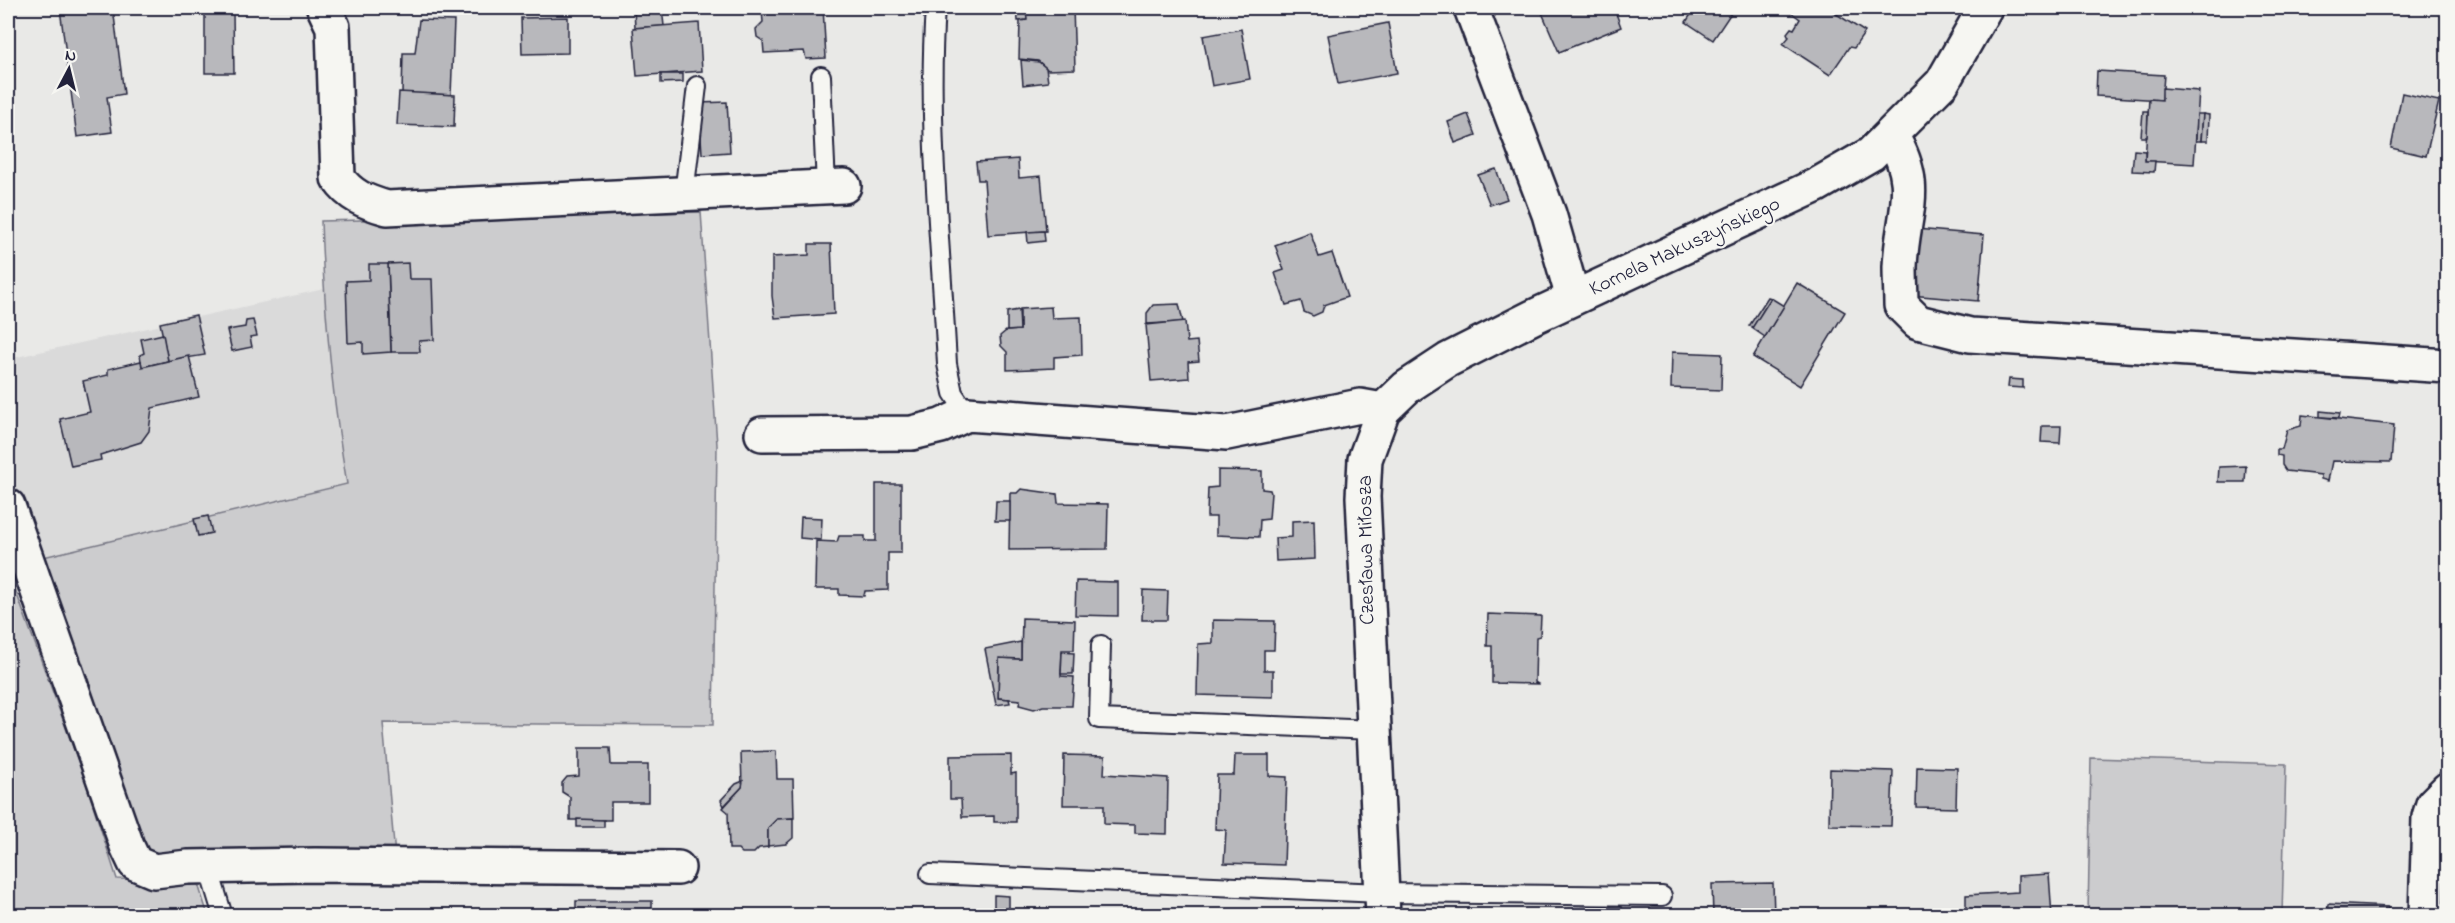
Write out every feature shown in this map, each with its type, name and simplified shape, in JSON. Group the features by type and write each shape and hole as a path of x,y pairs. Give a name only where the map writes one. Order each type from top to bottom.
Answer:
{"street":[{"path":"324,8 333,27 338,178 348,192 387,208 835,186"},
{"name":"Kornela Makuszyńskiego","path":"1471,8 1549,214 1574,298 1818,186 1871,154 1942,83 1985,8"},
{"path":"1891,135 1905,158 1911,191 1900,267 1901,305 1918,322 1970,335 2448,366"},
{"name":"Czesława Miłosza","path":"1382,904 1363,497 1365,459 1383,410 1407,387 1448,360 1574,298"},
{"path":"762,434 912,433 941,426 968,414 1227,433 1360,406 1383,410"},
{"path":"8,506 127,846 135,863 154,871 208,867 561,865 678,868"},
{"path":"2426,915 2429,817 2433,804 2448,789"}],"lane":[{"path":"935,8 933,39 936,155 947,364 953,393 968,414"},
{"path":"821,76 835,186"},
{"path":"684,194 697,86"},
{"path":"1101,645 1099,719 1374,730"},
{"path":"208,867 223,915"},
{"path":"930,874 1382,904 1662,896"}],"shaded area":[{"path":"701,212 717,445 713,725 383,723 395,856 146,857 35,559 347,484 330,353 321,221"},
{"path":"324,289 338,435 347,484 35,559 8,480 8,359"},
{"path":"8,570 84,777 117,879 197,881 208,915 8,915"},
{"path":"2091,758 2286,764 2282,915 2088,915"}],"building":[{"path":"113,8 124,94 107,97 112,132 77,137 60,9"},
{"path":"634,8 662,8 664,26 635,28"},
{"path":"823,8 826,58 806,59 804,51 764,53 763,41 757,37 756,29 763,22 762,11"},
{"path":"1017,8 1026,8 1027,20 1018,21"},
{"path":"1026,8 1073,8 1075,69 1048,70 1038,61 1019,59 1020,21 1027,20"},
{"path":"1540,8 1614,8 1621,27 1559,52"},
{"path":"1695,8 1723,8 1731,13 1713,40 1686,22"},
{"path":"1795,8 1827,8 1865,32 1854,48 1849,47 1830,75 1783,44 1789,37 1787,33 1791,28 1794,29 1800,19 1792,13"},
{"path":"205,13 233,13 234,73 205,73"},
{"path":"568,17 568,53 522,54 521,18"},
{"path":"419,20 454,21 451,95 402,93 403,53 415,53"},
{"path":"699,23 702,71 637,76 633,28"},
{"path":"1388,23 1397,73 1338,84 1328,35"},
{"path":"1241,29 1250,79 1212,86 1203,36"},
{"path":"1021,60 1039,62 1046,68 1048,82 1023,85"},
{"path":"2097,71 2164,75 2162,100 2096,96"},
{"path":"661,74 683,74 683,82 661,83"},
{"path":"2162,88 2199,91 2194,164 2145,161 2149,99 2162,100"},
{"path":"399,92 455,95 454,127 397,125"},
{"path":"2402,93 2439,101 2426,156 2391,148"},
{"path":"727,102 730,152 702,154 699,103"},
{"path":"2143,111 2148,111 2147,137 2141,137"},
{"path":"1468,114 1476,135 1455,143 1448,122"},
{"path":"2197,114 2203,114 2201,141 2196,141"},
{"path":"2203,114 2209,115 2208,141 2201,141"},
{"path":"2134,150 2145,151 2145,161 2155,161 2154,172 2132,171"},
{"path":"1018,159 1019,178 1041,176 1046,231 988,235 984,180 978,180 976,162"},
{"path":"1496,169 1507,199 1490,205 1478,175"},
{"path":"1916,229 1984,235 1978,301 1910,295"},
{"path":"1044,231 1045,241 1028,243 1027,232"},
{"path":"1310,232 1319,257 1332,253 1347,297 1324,305 1322,312 1313,316 1304,312 1301,301 1286,305 1275,273 1284,270 1275,245"},
{"path":"809,244 831,244 834,314 775,318 772,296 772,257 809,255"},
{"path":"408,263 409,279 432,279 434,340 419,341 420,352 391,352 388,264"},
{"path":"369,264 388,264 391,352 363,354 363,342 348,343 346,281 369,280"},
{"path":"1797,283 1845,312 1800,386 1753,357"},
{"path":"1768,297 1771,298 1753,327 1749,326"},
{"path":"1771,298 1784,306 1765,337 1752,328"},
{"path":"1179,304 1183,322 1147,324 1147,313 1153,305"},
{"path":"1051,307 1052,318 1081,317 1082,355 1054,357 1054,368 1007,370 1007,352 1001,346 1000,336 1006,331 1020,330 1020,309"},
{"path":"1019,310 1020,330 1007,331 1007,312"},
{"path":"196,315 205,355 168,361 160,323"},
{"path":"253,320 257,336 250,337 252,347 232,351 227,330 245,327 246,321"},
{"path":"1185,321 1187,342 1197,341 1199,361 1188,362 1189,378 1151,381 1146,325"},
{"path":"163,334 168,361 142,367 140,355 144,353 141,339"},
{"path":"1672,352 1722,354 1721,390 1671,388"},
{"path":"189,356 199,397 152,408 149,431 141,442 100,455 101,460 71,466 60,419 90,412 83,381 108,375 108,369 141,361 142,367"},
{"path":"2009,379 2023,380 2023,388 2008,387"},
{"path":"2320,411 2340,413 2339,418 2320,417"},
{"path":"2302,415 2394,425 2391,462 2332,461 2328,481 2321,479 2321,475 2286,471 2282,465 2282,456 2277,455 2277,449 2282,449 2287,430 2301,426"},
{"path":"2042,426 2061,426 2060,443 2041,442"},
{"path":"2246,466 2245,482 2218,482 2219,467"},
{"path":"1218,470 1262,471 1262,489 1270,490 1271,493 1269,519 1260,520 1259,537 1216,535 1216,517 1207,517 1207,514 1208,488 1218,487"},
{"path":"876,484 901,484 901,553 888,553 888,590 865,591 864,596 839,595 839,589 815,589 816,541 837,542 839,536 865,536 865,541 876,541"},
{"path":"1021,489 1057,494 1058,503 1108,504 1107,549 1009,550 1010,493 1017,493"},
{"path":"996,501 1010,501 1010,521 995,521"},
{"path":"208,516 212,533 198,536 194,519"},
{"path":"801,517 822,518 821,540 800,538"},
{"path":"1314,520 1315,559 1276,561 1275,538 1292,537 1292,521"},
{"path":"1076,581 1118,582 1118,616 1075,615"},
{"path":"1143,590 1168,591 1167,620 1142,620"},
{"path":"1488,614 1541,616 1540,636 1536,637 1535,682 1538,684 1492,683 1492,646 1487,646"},
{"path":"1022,618 1075,620 1074,650 1062,650 1061,674 1061,676 1074,677 1072,706 1043,706 1034,709 1019,705 1020,700 998,698 999,658 1021,659"},
{"path":"1213,620 1275,621 1274,650 1264,650 1264,670 1273,670 1273,697 1197,695 1198,644 1213,643"},
{"path":"1021,642 1021,659 999,658 998,698 1009,699 1010,703 996,705 985,649"},
{"path":"1062,652 1074,653 1073,674 1061,674"},
{"path":"579,748 610,748 611,765 648,765 648,802 611,802 611,820 570,820 570,797 562,792 562,783 567,777 579,776"},
{"path":"776,751 777,779 793,779 794,818 777,819 768,828 768,847 759,848 754,853 742,853 738,849 729,849 728,812 723,808 742,787 741,752"},
{"path":"1011,755 1011,774 1016,773 1016,822 994,822 994,816 962,817 961,799 950,799 950,756"},
{"path":"1064,755 1105,756 1104,774 1168,778 1167,834 1135,833 1135,825 1104,824 1104,805 1063,805"},
{"path":"1235,755 1269,755 1269,776 1287,777 1284,865 1224,863 1226,830 1215,829 1217,775 1234,775"},
{"path":"1917,767 1957,768 1956,808 1916,807"},
{"path":"1830,769 1893,771 1891,826 1829,825"},
{"path":"743,781 742,787 724,806 721,800 736,784"},
{"path":"793,818 793,838 786,844 768,846 768,828 777,819"},
{"path":"577,819 604,820 604,827 577,827"},
{"path":"2049,874 2052,916 1966,916 1966,895 2018,892 2018,876"},
{"path":"1773,883 1774,916 1713,916 1712,884"},
{"path":"994,895 1009,896 1009,916 994,916"},
{"path":"576,901 652,901 652,916 576,916"},
{"path":"2328,904 2388,907 2388,916 2327,916"},
{"path":"1622,906 1622,916 1575,916 1575,908"},
{"path":"310,913 366,914 310,916"}]}
